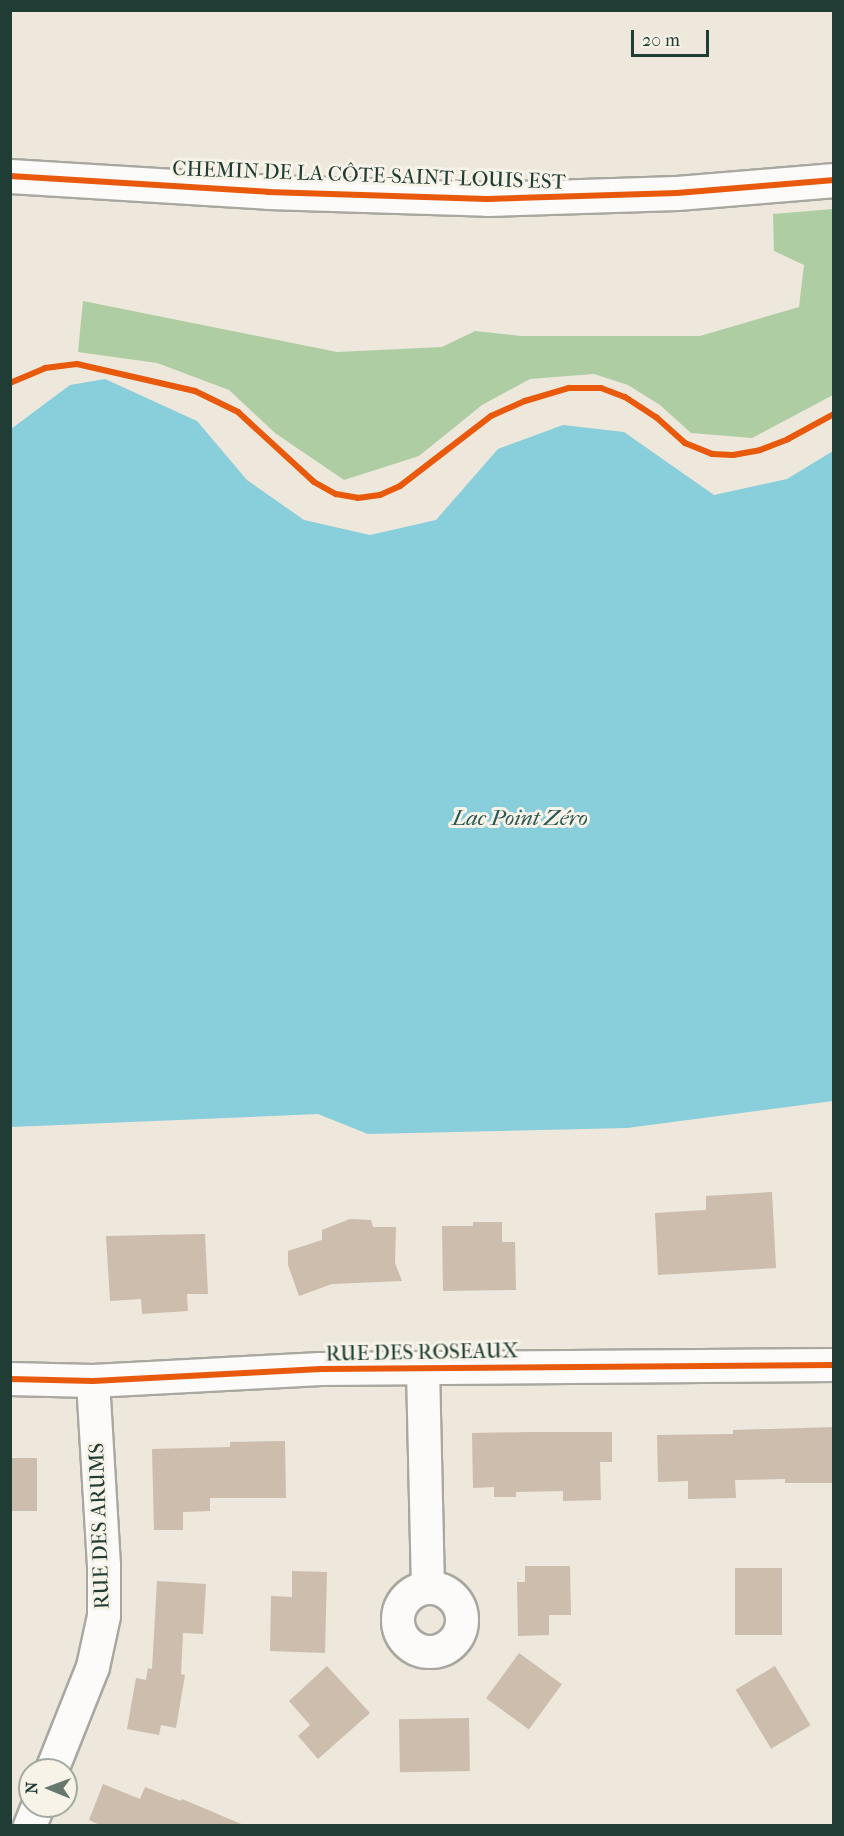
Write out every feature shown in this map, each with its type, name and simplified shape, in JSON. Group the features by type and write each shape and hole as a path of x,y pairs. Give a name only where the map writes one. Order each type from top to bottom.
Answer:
{"street":[{"name":"CHEMIN DE LA CÔTE-SAINT-LOUIS EST","path":"10,176 268,192 477,199 667,194 834,180"},
{"name":"RUE DES ROSEAUX","path":"10,1380 93,1381 321,1369 834,1365"},
{"path":"423,1369 428,1587"},
{"name":"RUE DES ARUMS","path":"57,1758 93,1668 104,1616 104,1566 93,1381"}],"green space":[{"path":"833,209 833,395 752,438 691,433 660,405 628,385 594,374 530,379 482,405 419,456 344,480 275,433 229,390 157,363 78,352 83,301 337,352 442,347 475,331 521,336 700,336 799,307 804,265 774,251 773,214"}],"water":[{"name":"Lac Point Zéro","path":"105,379 197,421 247,480 304,520 370,535 436,520 498,449 563,425 624,432 714,495 787,479 833,451 833,1101 627,1128 368,1134 318,1114 11,1127 11,429 70,385"}],"building":[{"path":"772,1192 776,1268 658,1275 655,1213 706,1210 706,1196"},
{"path":"350,1219 371,1220 373,1227 396,1227 395,1263 402,1281 332,1284 299,1296 288,1265 288,1251 322,1240 322,1230"},
{"path":"473,1222 502,1222 502,1242 515,1242 516,1290 443,1291 442,1226 473,1226"},
{"path":"205,1234 208,1294 187,1294 188,1311 142,1314 141,1299 110,1301 106,1236"},
{"path":"834,1427 834,1483 785,1483 785,1479 735,1480 736,1498 688,1499 688,1481 658,1482 657,1435 733,1434 733,1430"},
{"path":"612,1432 612,1462 600,1462 601,1500 563,1501 563,1491 516,1492 516,1497 494,1497 494,1487 473,1488 472,1433"},
{"path":"285,1441 286,1498 210,1498 210,1511 183,1512 183,1530 154,1530 152,1449 230,1447 230,1442"},
{"path":"10,1458 37,1458 37,1511 10,1511"},
{"path":"525,1566 570,1566 571,1615 549,1615 549,1635 518,1636 517,1582 525,1582"},
{"path":"735,1568 782,1568 782,1635 735,1635"},
{"path":"292,1571 327,1572 325,1653 270,1651 271,1596 292,1597"},
{"path":"157,1581 206,1584 203,1634 183,1633 181,1674 185,1675 176,1728 161,1725 159,1735 127,1729 136,1678 146,1680 148,1668 152,1669"},
{"path":"519,1653 562,1684 529,1729 486,1698"},
{"path":"327,1666 370,1713 318,1759 298,1736 310,1725 289,1701"},
{"path":"775,1666 811,1725 771,1749 736,1690"},
{"path":"469,1718 470,1771 400,1772 399,1719"},
{"path":"103,1784 140,1799 145,1787 181,1801 182,1799 246,1826 102,1826 89,1820"}],"cycle path":[{"path":"10,176 268,192 487,199 677,193 834,180"},
{"path":"10,383 45,368 77,364 195,391 238,412 314,482 336,494 358,498 380,495 400,486 491,416 525,401 569,388 601,388 625,397 656,417 685,443 712,454 733,455 760,450 788,439 834,414"},
{"path":"10,1379 93,1381 321,1369 834,1365"}]}
